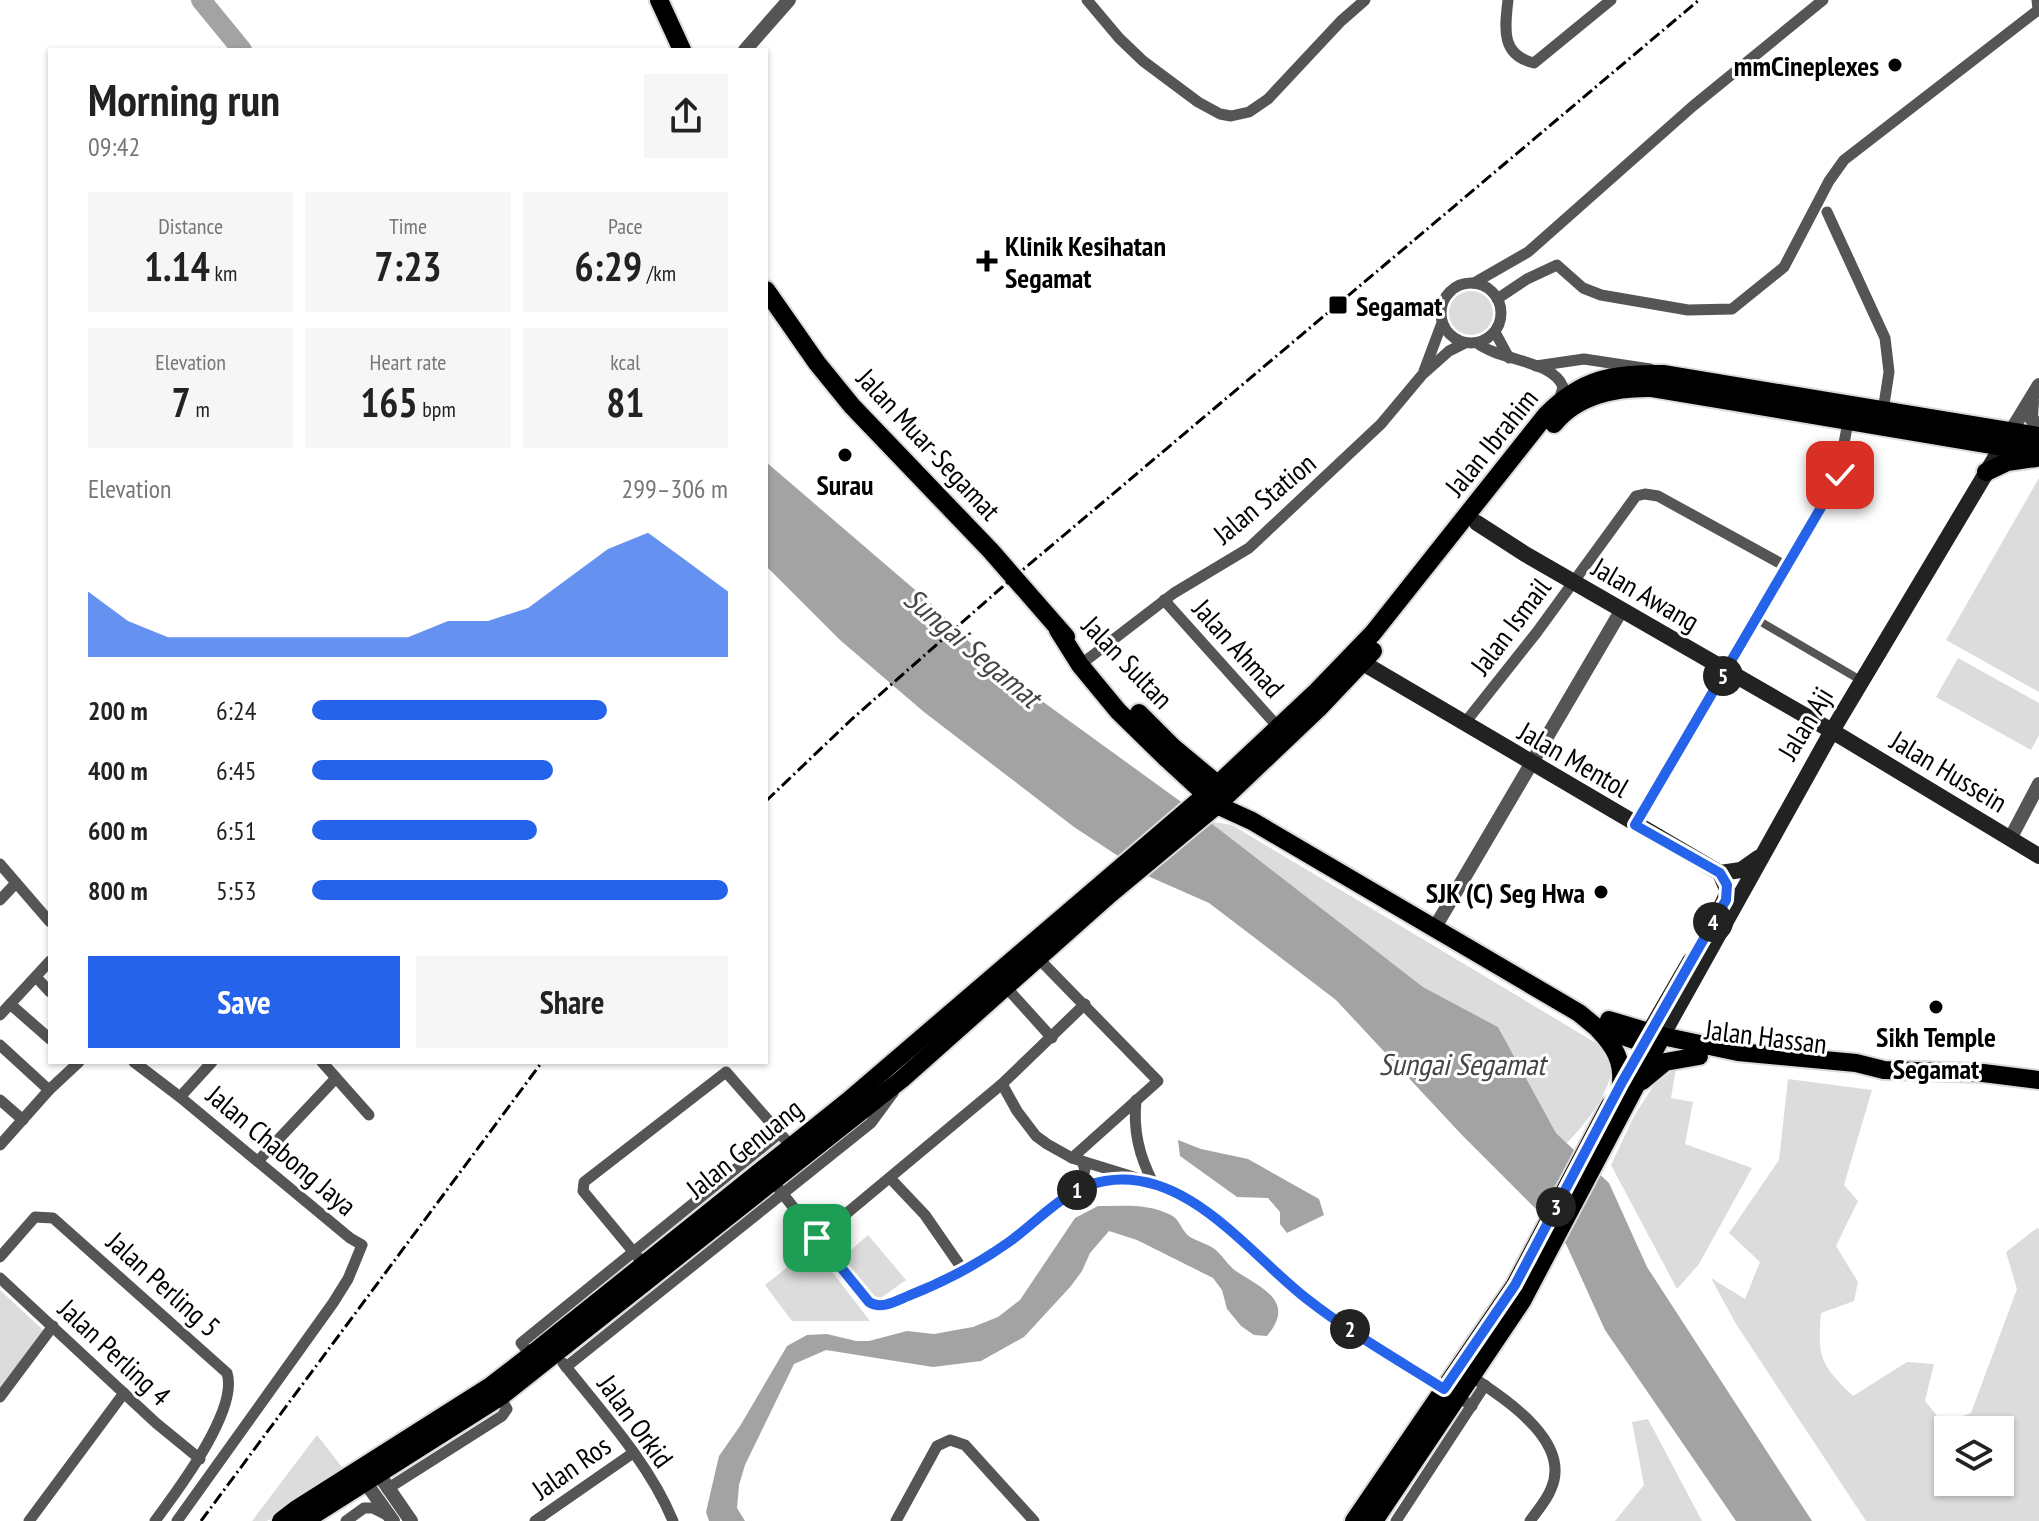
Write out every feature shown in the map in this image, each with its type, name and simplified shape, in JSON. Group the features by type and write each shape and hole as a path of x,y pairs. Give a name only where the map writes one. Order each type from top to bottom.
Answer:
{"main road":[{"path":"659,0 681,48"},
{"name":"Jalan Muar-Segamat","path":"768,293 817,363 852,406 991,551 1058,630"},
{"name":"Jalan Ibrahim","path":"1212,800 1278,727 1373,633 1559,401 1572,391 1603,378 1663,374 1883,411 2006,439"},
{"name":"Jalan Ibrahim","path":"1212,800 1363,663 1558,419 1578,404 1605,393 1652,388 1848,422 2006,439"},
{"path":"2006,439 2039,436"},
{"path":"2006,439 2039,455"},
{"name":"Jalan Aji","path":"1652,1040 2006,439"},
{"path":"1986,472 2007,462 2039,455"},
{"name":"Jalan Awang","path":"1477,523 1621,611 1832,731"},
{"name":"Jalan Sultan","path":"1058,630 1118,711 1212,800 1579,1013 1596,1027 1652,1040"},
{"name":"Jalan Mentol","path":"1363,663 1720,873"},
{"name":"Jalan Hussein","path":"1832,731 2039,856"},
{"name":"Jalan Genuang","path":"281,1521 372,1476 644,1265 785,1140 958,1030 1038,958 1104,891 1212,800"},
{"path":"1374,1521 1458,1397 1532,1268 1726,900 1727,885 1720,873 1741,870 1762,854"},
{"name":"Jalan Genuang","path":"304,1521 561,1360 644,1265 777,1187 902,1079 913,1058 938,1025 1039,935 1104,891"},
{"name":"Jalan Sultan","path":"1579,1013 1600,1017 1652,1040"},
{"path":"938,1025 948,1032 958,1030"},
{"path":"1596,1027 1616,1052 1625,1089"},
{"name":"Jalan Hassan","path":"1652,1040 1699,1056 1745,1065 1856,1073 1871,1068"},
{"name":"Jalan Hassan","path":"1652,1040 1856,1063 1871,1068 1993,1074 2039,1080"},
{"path":"1625,1089 1665,1062 1699,1056"},
{"path":"1354,1521 1458,1397"}],"street":[{"path":"747,48 789,0"},
{"path":"1087,0 1143,61 1198,102 1220,114 1231,116 1249,112 1268,99 1341,21 1365,0"},
{"path":"1508,0 1504,34 1506,43 1525,61 1534,63 1611,0"},
{"path":"1559,401 1563,387 1552,373 1455,339 1442,323 1441,307 1450,292 1474,283 1528,252 1693,106 1823,0"},
{"path":"1497,299 1527,279 1557,265 1583,288 1601,295 1688,310 1732,309 1784,267 1829,181 1844,160 2038,10 2037,0"},
{"path":"1827,212 1885,338 1889,372 1883,411"},
{"path":"1471,343 1495,332 1500,319 1497,299 1492,291 1474,283"},
{"name":"Jalan Station","path":"1422,375 1442,323"},
{"path":"1495,332 1509,358"},
{"name":"Jalan Station","path":"1084,662 1164,600 1258,540 1381,424 1422,375 1449,351 1471,343"},
{"path":"1536,366 1593,359 1641,366 1663,374"},
{"path":"2037,389 2030,413 2039,427"},
{"path":"2006,439 2037,389"},
{"path":"1635,825 1840,475 1848,422"},
{"name":"Jalan Ismail","path":"1464,724 1573,582 1628,504 1640,495 1658,496 1787,567"},
{"name":"Jalan Ahmad","path":"1164,600 1278,727"},
{"path":"1434,929 1621,611"},
{"path":"1756,619 1862,681"},
{"path":"2010,839 2039,784"},
{"path":"0,864 48,920"},
{"path":"0,900 16,883"},
{"path":"1038,958 1158,1081 1077,1160"},
{"path":"0,1015 48,963"},
{"path":"36,977 48,990"},
{"path":"1006,987 1052,1038"},
{"path":"10,1004 48,1037"},
{"path":"817,1238 1002,1084 1085,1004"},
{"path":"0,1045 49,1090"},
{"path":"0,1145 76,1064"},
{"name":"Jalan Chabong Jaya","path":"137,1064 362,1245 348,1279 333,1303 177,1521"},
{"path":"180,1097 210,1064"},
{"path":"324,1064 369,1115"},
{"path":"644,1265 583,1191 584,1182 722,1073 730,1074 785,1140"},
{"path":"258,1161 336,1078"},
{"path":"1002,1084 1036,1136 1077,1160 1112,1168 1153,1183 1209,1214 1308,1300 1458,1397 1396,1521"},
{"path":"0,1100 23,1120"},
{"path":"1136,1100 1136,1140 1153,1183"},
{"path":"1073,1192 1085,1170 1077,1160"},
{"path":"890,1178 925,1215 963,1270"},
{"path":"561,1360 777,1187 861,1294 875,1306 883,1306 963,1270 1007,1243 1073,1192 1100,1182 1137,1179"},
{"name":"Jalan Perling 5","path":"0,1257 31,1220 42,1216 53,1218 224,1369 230,1387 200,1459 155,1521"},
{"name":"Jalan Perling 4","path":"0,1278 200,1459"},
{"path":"0,1397 53,1326"},
{"name":"Jalan Orkid","path":"561,1360 633,1453 673,1521"},
{"path":"1471,1376 1528,1417 1553,1461 1552,1488 1530,1521"},
{"path":"29,1521 124,1393"},
{"path":"896,1521 937,1446 950,1440 965,1445 1034,1521"},
{"name":"Jalan Ros","path":"535,1521 633,1453"},
{"path":"372,1476 392,1518"},
{"path":"372,1476 411,1521"},
{"path":"346,1521 364,1508 373,1508 392,1518"}],"shaded area":[{"path":"1471,291 1487,297 1493,313 1487,329 1471,335 1455,329 1449,313 1455,297"},
{"path":"2039,478 2039,692 1946,640"},
{"path":"1958,658 2039,703 2039,735 2031,750 1936,697"},
{"path":"1206,821 1232,825 1611,1052 1612,1064 1606,1089 1584,1124 1567,1143 1556,1133 1498,1027 1423,987"},
{"path":"1676,1068 1671,1098 1693,1102 1685,1144 1752,1168 1699,1264 1677,1289 1611,1165 1634,1116 1654,1085"},
{"path":"1788,1079 1872,1090 1844,1185 1858,1201 1836,1246 1858,1282 1854,1301 1821,1313 1820,1341 1824,1360 1853,1396 1907,1362 1934,1364 1925,1401 1937,1416 1934,1416 1934,1496 2014,1496 2014,1416 1963,1416 1971,1413 2017,1289 2006,1252 2039,1229 2039,1521 1866,1521 1736,1324 1711,1278 1745,1299 1760,1262 1729,1233 1779,1160"},
{"path":"868,1235 906,1280 878,1300 842,1258"},
{"path":"813,1247 870,1321 792,1321 765,1285"},
{"path":"0,1290 43,1330 0,1389"},
{"path":"1648,1419 1702,1521 1615,1521 1644,1485 1632,1422"},
{"path":"317,1435 345,1471 267,1521 252,1521"}],"water":[{"name":"Sungai Segamat","path":"768,464 935,607 992,665 1220,830 1423,987 1498,1027 1556,1133 1609,1183 1647,1267 1812,1521 1736,1521 1605,1330 1566,1244 1336,1000 1209,903 1150,877 1074,827 924,712 840,640 768,568"},
{"path":"1178,1140 1201,1149 1248,1159 1319,1199 1324,1215 1287,1233 1280,1224 1280,1212 1268,1198 1237,1197 1180,1156"},
{"path":"1098,1206 1144,1207 1174,1217 1187,1235 1214,1249 1233,1269 1273,1298 1278,1314 1267,1336 1254,1335 1241,1326 1227,1309 1222,1290 1213,1278 1137,1240 1109,1231 1090,1253 1071,1286 1024,1337 981,1361 933,1367 826,1350 794,1364 745,1465 737,1508 745,1521 709,1521 706,1512 719,1456 787,1346 807,1335 827,1334 869,1341 907,1331 934,1334 973,1327 998,1317 1020,1300 1075,1218"}],"waterway":[{"name":"Sungai Segamat","path":"201,0 240,48"}],"railway":[{"path":"768,799 852,719 1000,589 1699,0"},
{"path":"201,1521 541,1064"}],"place":[{"name":"mmCineplexes","path":"1895,65"},
{"name":"Klinik Kesihatan Segamat","path":"987,261"},
{"name":"Segamat","path":"1338,305"},
{"name":"Surau","path":"845,455"},
{"name":"SJK (C) Seg Hwa","path":"1601,892"},
{"name":"Sikh Temple Segamat","path":"1936,1007"}],"route":[{"path":"817,1238 869,1302 883,1306 953,1276 1007,1243 1073,1192 1100,1182 1137,1179 1167,1188 1209,1214 1308,1300 1444,1389 1515,1285 1649,1032 1726,900 1727,885 1720,873 1635,825 1840,475"}]}
